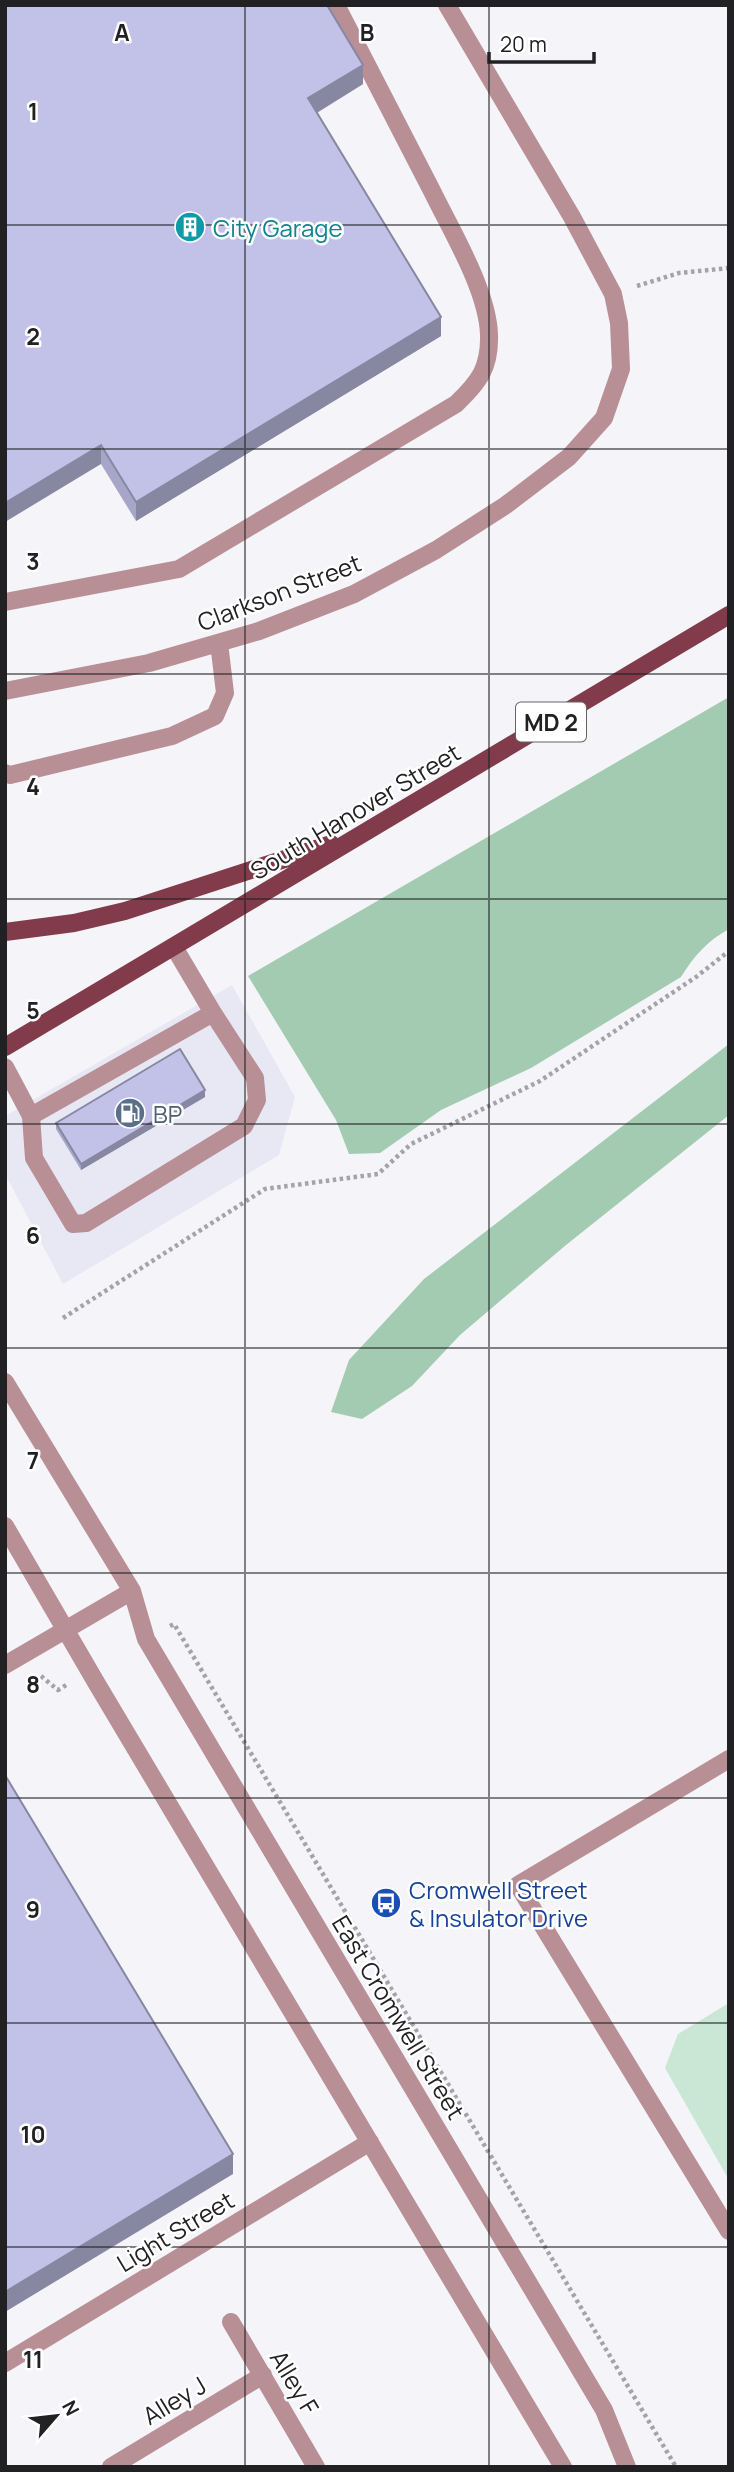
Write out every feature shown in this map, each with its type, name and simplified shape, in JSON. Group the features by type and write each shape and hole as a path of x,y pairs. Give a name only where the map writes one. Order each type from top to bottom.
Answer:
{"main road":[{"name":"South Hanover Street","path":"5,1047 729,615"},
{"path":"5,932 74,923 125,911 282,861 373,828"}],"street":[{"path":"5,602 179,569 456,404 478,383 488,362 490,333 482,296 336,5"},
{"path":"447,5 572,217 614,294"},
{"name":"Clarkson Street","path":"5,691 149,663 260,631 354,594 436,550 506,505 569,457 604,418 621,369 620,323 614,294"},
{"path":"5,773 10,775 172,736 215,716 225,693 219,643"},
{"path":"5,1067 31,1116 34,1158 73,1224 86,1223 244,1126 257,1100 255,1078 174,947"},
{"path":"31,1116 213,1013"},
{"name":"East Cromwell Street","path":"5,1382 132,1591 146,1639 604,2410 627,2467"},
{"path":"5,1527 563,2467"},
{"path":"5,1665 132,1591"},
{"path":"729,1759 518,1885 729,2231"},
{"name":"Light Street","path":"5,2363 370,2142"},
{"name":"Alley F","path":"231,2322 316,2467"},
{"name":"Alley J","path":"111,2467 263,2375"}],"path":[{"path":"614,294 679,274 729,268"},
{"path":"63,1318 265,1189 379,1174 411,1144 540,1081 696,977 729,951"},
{"path":"146,1639 174,1624 676,2467"},
{"path":"58,1690 89,1672"}],"shaded area":[{"path":"232,985 295,1097 279,1155 63,1284 5,1174 5,1116"}],"green space":[{"path":"729,697 729,929 702,950 681,977 531,1068 441,1110 380,1153 349,1154 336,1120 248,976"},
{"path":"729,1044 729,1115 566,1245 460,1335 412,1386 362,1419 331,1412 349,1360 424,1279"},
{"path":"729,2003 729,2180 665,2068 678,2034"}],"building":[{"name":"City Garage","path":"5,5 327,5 363,65 308,98 441,317 136,502 101,445 5,503"},
{"name":"BP","path":"180,1049 205,1090 81,1164 56,1123"},
{"path":"5,1775 233,2154 5,2292"}],"place":[{"name":"City Garage","path":"190,227"},
{"name":"BP","path":"130,1113"},
{"name":"Cromwell Street & Insulator Drive","path":"386,1903"}]}
